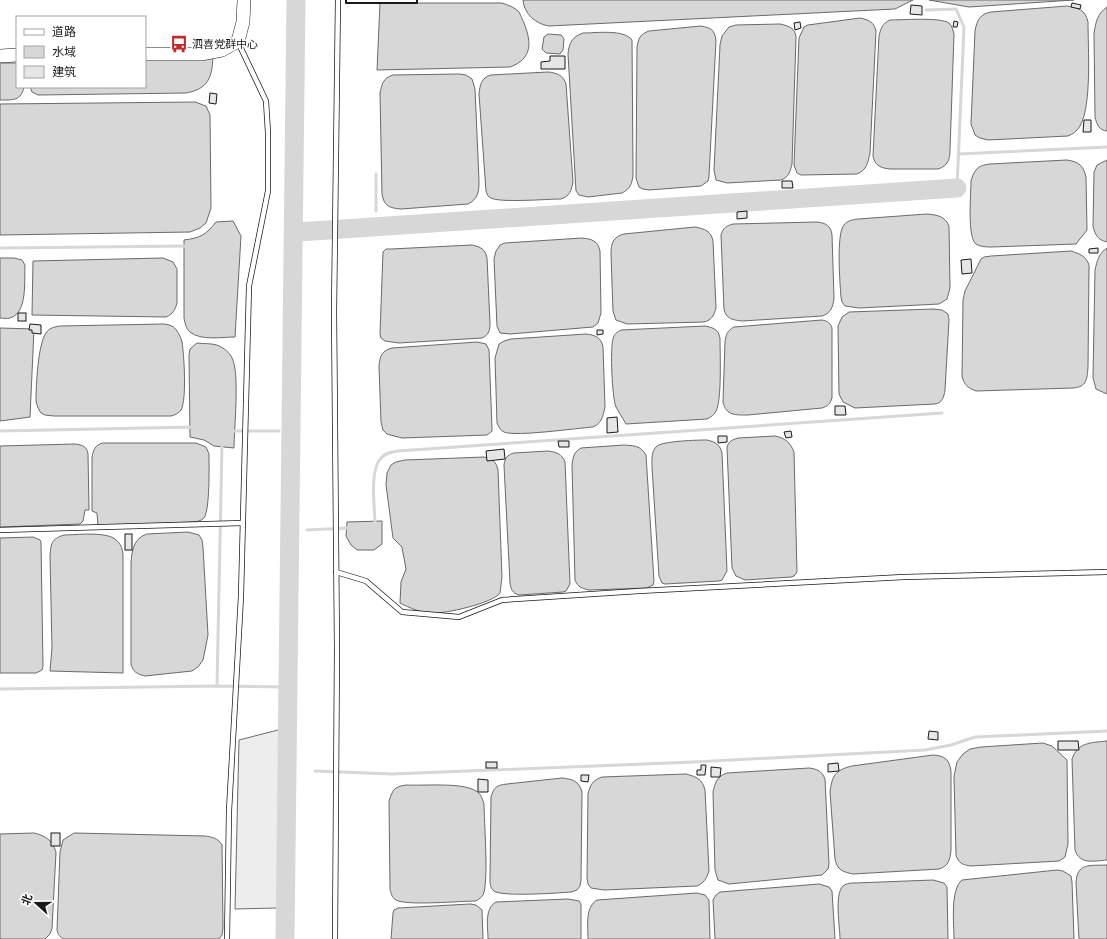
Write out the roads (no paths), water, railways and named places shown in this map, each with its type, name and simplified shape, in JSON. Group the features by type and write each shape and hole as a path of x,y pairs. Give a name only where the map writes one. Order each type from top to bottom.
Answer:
{"street":[{"path":"146,54 201,54 222,50 238,41 243,22 244,0"},
{"path":"0,56 16,55"}],"lane":[{"path":"336,939 334,311 338,0"},
{"path":"227,939 229,811 241,596 249,286 268,191 268,133 266,101 238,41"},
{"path":"0,530 243,523"},
{"path":"336,572 366,581 402,612 458,618 502,600 570,595 904,577 1107,572"}],"water":[{"path":"523,0 913,0 895,9 549,26 535,21 528,14"},
{"path":"929,0 1074,0 969,7"},
{"path":"380,3 502,3 513,7 520,13 527,30 529,44 528,50 523,60 510,67 377,70"},
{"path":"1067,6 1083,12 1088,22 1088,91 1084,117 1079,128 1068,136 988,140 975,135 971,124 975,31 980,18 984,14 991,12"},
{"path":"1107,7 1107,131 1102,130 1099,127 1095,117 1094,33 1099,15"},
{"path":"860,18 871,22 876,31 870,153 868,163 863,170 857,174 801,175 797,173 794,165 799,38 804,27 808,25"},
{"path":"890,20 938,20 949,23 953,30 950,153 946,164 938,169 887,169 879,166 875,162 873,156 879,36 882,26"},
{"path":"780,24 791,28 796,37 792,164 790,172 781,180 727,183 716,180 714,170 720,45 722,36 729,27 736,25"},
{"path":"701,26 712,30 716,40 708,181 701,186 649,190 643,189 639,187 636,178 637,48 639,39 643,34 649,31"},
{"path":"602,32 623,34 632,40 633,175 630,186 622,193 588,197 579,195 576,191 568,54 572,41 576,36 583,33"},
{"path":"548,34 561,35 564,39 563,50 560,54 546,53 542,49 544,37"},
{"path":"213,57 210,77 204,85 199,89 186,93 38,95 32,92 30,88 146,88 146,58"},
{"path":"0,63 16,63 16,88 24,88 23,92 16,99 0,100"},
{"path":"548,72 559,75 563,78 566,84 573,182 571,191 568,195 561,199 514,201 490,198 486,191 479,94 482,82 485,78 491,75"},
{"path":"393,75 466,75 472,79 475,89 479,181 476,197 468,204 401,209 388,206 384,201 382,194 381,87 387,78"},
{"path":"195,102 206,106 210,115 211,208 206,223 200,228 190,232 0,235 0,104"},
{"path":"1067,160 1080,165 1086,177 1087,230 1076,244 992,247 976,244 971,233 970,205 971,181 977,169 990,164"},
{"path":"1107,160 1107,242 1097,237 1093,226 1094,172 1097,165"},
{"path":"927,214 943,218 949,226 950,288 947,299 939,304 859,308 845,306 841,297 839,260 840,238 844,225 849,221 858,219"},
{"path":"233,221 241,236 235,337 200,337 189,331 184,318 184,240 202,235 216,222"},
{"path":"817,222 828,226 832,235 834,298 832,307 829,311 822,316 742,321 728,317 724,309 721,235 724,229 733,224"},
{"path":"695,227 707,231 711,235 713,241 716,308 712,317 704,322 627,324 616,320 613,311 611,247 613,241 620,235 624,234"},
{"path":"582,238 594,241 598,245 600,251 601,313 598,323 593,327 510,334 500,333 497,326 494,259 496,251 500,245 505,243"},
{"path":"472,245 482,249 487,258 490,323 488,334 482,338 399,343 385,341 381,338 383,252 386,249"},
{"path":"1107,248 1107,394 1096,389 1093,378 1095,270 1100,255"},
{"path":"1071,251 1086,259 1089,265 1088,367 1087,379 1084,384 1073,388 976,391 965,384 962,376 963,300 965,291 981,259 991,256"},
{"path":"0,258 14,258 22,260 25,265 25,287 20,310 16,315 9,318 0,318"},
{"path":"163,258 173,262 177,269 177,303 173,312 166,317 32,315 33,261"},
{"path":"942,310 948,314 949,320 945,390 941,401 935,404 855,408 843,402 839,394 838,326 842,317 849,312"},
{"path":"822,320 828,322 832,328 832,398 826,406 822,408 748,415 736,415 726,410 723,402 725,342 726,335 730,330 734,327"},
{"path":"164,324 175,328 182,342 184,397 181,410 178,413 171,416 54,416 41,413 36,401 39,355 43,338 49,330 60,326"},
{"path":"705,326 715,329 720,338 719,397 718,405 714,414 707,419 626,424 616,407 613,394 612,344 615,334 621,330"},
{"path":"0,328 34,329 30,417 0,421"},
{"path":"586,334 597,337 601,341 603,347 605,407 600,421 593,427 533,433 504,432 497,423 495,358 499,344 511,339"},
{"path":"477,342 486,344 489,350 492,431 487,435 402,438 387,434 383,430 381,422 379,366 381,356 384,352 392,348"},
{"path":"197,343 217,345 227,351 232,358 236,376 234,448 214,446 204,440 190,437 189,355 190,349"},
{"path":"775,436 787,441 794,452 797,572 791,577 745,580 736,576 732,568 727,447 731,441 738,438"},
{"path":"707,440 717,444 722,453 727,571 722,580 719,581 665,584 662,583 659,576 652,467 653,453 655,448 661,444 681,441"},
{"path":"103,443 196,443 206,447 209,454 209,488 204,518 200,521 194,522 98,526 97,513 92,511 92,458 95,448"},
{"path":"75,444 84,446 87,449 88,454 89,510 85,510 83,521 80,524 0,527 0,446"},
{"path":"624,445 639,448 646,455 654,581 653,585 647,588 584,589 577,584 575,580 572,465 574,455 581,448"},
{"path":"548,451 558,454 565,462 570,584 566,591 563,592 519,595 512,590 510,583 504,463 508,456 514,453"},
{"path":"484,457 493,461 498,470 502,577 500,593 496,597 479,604 438,613 420,611 400,603 401,582 406,569 402,547 393,538 386,485 387,473 391,465 405,460"},
{"path":"382,521 382,544 374,550 357,550 351,545 346,536 347,522"},
{"path":"188,532 199,535 202,540 203,547 208,635 203,660 198,667 192,671 145,676 134,671 131,664 131,562 134,545 139,538 147,534"},
{"path":"64,535 106,535 112,537 121,546 123,554 123,673 50,671 52,648 50,552 52,542 56,538"},
{"path":"33,537 41,542 43,666 42,670 36,673 0,673 0,538"},
{"path":"1107,741 1107,860 1088,861 1080,858 1075,850 1072,759 1081,746 1090,743"},
{"path":"1043,743 1052,746 1067,760 1068,844 1065,857 1059,861 971,866 961,863 956,855 954,776 957,762 963,754 970,749"},
{"path":"933,755 941,756 946,759 951,771 951,850 947,864 939,869 853,874 841,870 837,866 835,859 830,792 835,774 852,766"},
{"path":"809,768 819,771 825,779 828,869 822,875 729,884 718,880 715,870 713,792 719,778 727,773"},
{"path":"686,774 698,779 702,783 705,790 709,871 701,884 697,886 604,890 591,888 588,884 587,878 588,794 592,783 602,777"},
{"path":"562,778 575,781 581,788 582,792 580,886 577,890 571,892 555,893 508,894 494,891 491,887 490,881 491,797 493,791 496,787 504,784"},
{"path":"406,785 462,786 476,791 481,796 484,804 486,878 485,888 481,898 476,901 411,903 396,900 393,897 390,889 389,801 394,789"},
{"path":"34,833 48,839 53,844 56,852 52,928 50,934 45,939 0,939 0,834"},
{"path":"74,833 205,836 217,839 222,845 222,935 219,939 64,939 61,937 57,930 60,852 63,840"},
{"path":"1107,865 1107,939 1079,939 1076,883 1077,876 1079,871 1086,866"},
{"path":"1057,870 1063,871 1071,876 1074,939 954,939 954,899 958,885 962,880"},
{"path":"933,880 944,883 947,887 948,939 840,939 838,904 840,890 844,885 852,883"},
{"path":"819,884 829,887 832,891 835,939 715,939 713,900 720,892"},
{"path":"697,893 705,895 709,900 710,939 588,939 589,912 593,903 597,900"},
{"path":"568,899 579,901 581,904 581,939 488,939 488,914 492,905 496,902"},
{"path":"470,904 476,905 482,910 483,939 391,939 393,913 394,910 398,908"}],"waterway":[{"path":"285,939 296,0"},
{"path":"926,10 956,9 964,27 957,188"},
{"path":"959,154 1107,147"},
{"path":"376,174 376,211"},
{"path":"298,232 957,188"},
{"path":"0,248 187,246"},
{"path":"375,525 374,480 377,464 381,458 387,454 398,451 942,413"},
{"path":"0,431 194,427"},
{"path":"231,431 279,431"},
{"path":"217,686 222,444"},
{"path":"307,530 348,528"},
{"path":"0,689 217,686 282,687"},
{"path":"315,771 392,774 694,762 925,750 951,745 975,737 1107,731"}],"place":[{"name":"泗喜党群中心","path":"179,44"}]}
